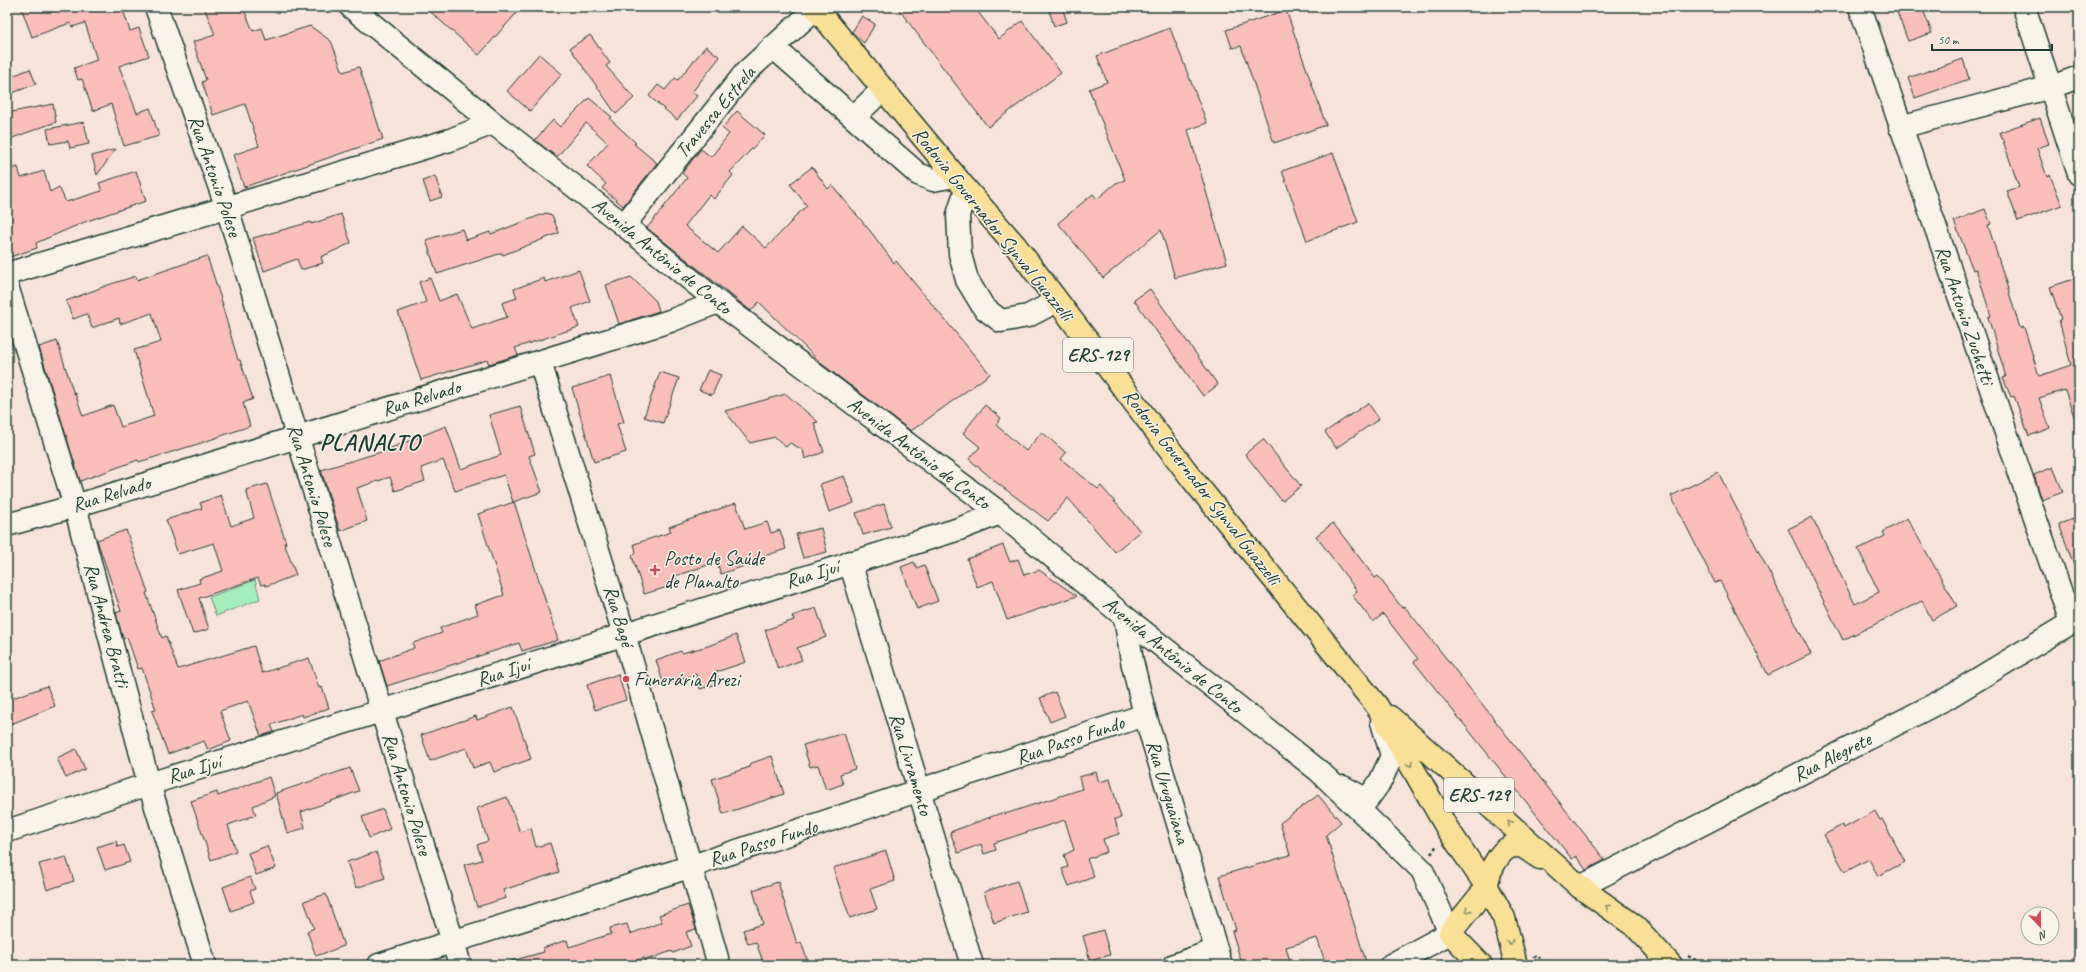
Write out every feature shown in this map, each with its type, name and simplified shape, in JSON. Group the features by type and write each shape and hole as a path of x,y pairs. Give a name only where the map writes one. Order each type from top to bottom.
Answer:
{"main road":[{"name":"Rodovia Governador Synval Guazzelli","path":"816,7 960,182 1015,245 1194,480 1377,706 1447,828 1487,887 1504,918 1516,965"},
{"name":"Rodovia Governador Synval Guazzelli","path":"1377,706 1580,887 1636,927 1671,965"},
{"path":"1481,965 1450,933 1487,887 1487,879 1500,855 1510,847 1522,846 1580,887"},
{"path":"1636,927 1688,965"}],"street":[{"name":"Rua Antonio Polese","path":"156,7 227,208 296,437 460,965"},
{"name":"Avenida Antônio de Conto","path":"351,7 493,123 624,225 718,302 1000,514 1125,617 1319,771 1422,870 1450,933"},
{"name":"Travessa Estrela","path":"624,225 745,73 816,7"},
{"name":"Rua Antonio Zuchetti","path":"1860,7 1900,127 2075,620"},
{"path":"2024,7 2079,174"},
{"path":"773,47 926,179 960,182 958,215 960,254 967,280 984,308 1001,321 1028,316 1057,301"},
{"path":"1900,127 2051,87 2079,77"},
{"path":"854,117 883,89"},
{"path":"7,274 450,140 493,123"},
{"name":"Rua Andrea Bratti","path":"7,286 75,506 148,784 205,965"},
{"name":"Rua Relvado","path":"7,525 75,506 540,362 670,321 718,302"},
{"name":"Rua Bagé","path":"540,362 624,634 719,965"},
{"name":"Rua Ijuí","path":"7,831 148,784 850,562 959,529 1000,514"},
{"name":"Rua Livramento","path":"850,562 972,965"},
{"name":"Rua Uruguaiana","path":"1125,617 1132,661 1145,715 1219,958"},
{"name":"Rua Alegrete","path":"1580,887 1945,699 2075,620"},
{"path":"1367,800 1380,782 1392,756 1377,706"},
{"name":"Rua Passo Fundo","path":"379,965 690,867 920,792 1145,715"},
{"path":"1319,771 1367,800 1388,816 1422,870"},
{"path":"1391,965 1450,933"},
{"path":"1174,965 1219,958"}],"green space":[{"path":"255,580 260,599 216,616 209,597"}],"building":[{"path":"21,7 48,7 50,12 65,7 122,7 130,31 139,28 149,56 119,66 137,113 150,108 159,136 124,146 111,104 93,111 82,79 78,80 74,68 97,60 85,23 72,27 70,23 32,37"},
{"path":"204,7 243,7 253,31 262,28 266,40 310,26 331,41 343,72 359,67 383,139 244,187 233,155 259,146 245,104 213,115 202,82 206,80 193,42 215,35"},
{"path":"425,7 522,7 479,55"},
{"path":"897,7 974,7 999,39 1022,21 1061,73 988,127"},
{"path":"1048,7 1062,7 1067,22 1054,26"},
{"path":"1895,7 1922,7 1932,33 1908,41"},
{"path":"1286,10 1326,125 1274,143 1241,46 1232,48 1226,30"},
{"path":"862,16 875,24 864,43 852,32"},
{"path":"1170,28 1207,123 1188,130 1227,263 1175,278 1161,230 1103,278 1058,223 1093,194 1097,199 1116,183 1125,180 1089,89 1107,82 1097,56"},
{"path":"590,35 610,63 606,66 634,98 616,114 570,48"},
{"path":"706,46 720,57 692,92 697,96 677,120 649,96 658,85 665,90 675,78 678,80"},
{"path":"539,54 562,74 530,111 507,91"},
{"path":"1963,59 1969,79 1915,98 1908,78"},
{"path":"30,69 36,84 7,95 7,78"},
{"path":"589,98 612,117 610,119 636,143 634,144 657,163 623,206 602,188 606,184 587,166 608,143 586,123 557,157 535,140 553,120 560,127"},
{"path":"53,104 56,122 7,140 7,113"},
{"path":"737,111 765,135 730,172 733,175 714,199 709,195 685,226 718,253 742,226 766,248 794,219 793,218 807,206 790,184 812,167 828,189 832,185 871,232 894,263 896,261 990,374 911,431 823,365 759,302 751,311 647,228 687,178 682,173 701,149 711,157 729,134 722,128"},
{"path":"2040,118 2049,144 2037,148 2047,177 2050,175 2062,205 2018,221 2007,191 2019,187 2000,132"},
{"path":"84,122 89,144 70,148 68,141 50,144 47,129"},
{"path":"116,149 97,175 92,156"},
{"path":"1333,153 1358,222 1307,241 1282,171"},
{"path":"18,167 21,178 44,171 50,192 59,187 66,202 102,191 99,183 136,171 146,201 87,221 36,243 37,248 7,258 7,170"},
{"path":"435,176 442,197 430,201 423,181"},
{"path":"1985,209 1991,224 1988,225 2020,328 2024,327 2039,376 2071,365 2059,320 2061,319 2050,287 2079,277 2079,425 2077,425 2065,390 2039,398 2050,428 2029,436 2014,396 2011,397 2003,378 2006,377 1988,317 1991,316 1976,269 1973,270 1954,221"},
{"path":"546,213 552,215 559,233 503,255 502,253 437,274 426,240 462,229 466,240 490,232 491,234"},
{"path":"341,214 351,243 321,257 323,263 301,270 297,259 264,271 253,238 311,222 311,224"},
{"path":"207,256 223,305 238,360 240,360 253,399 243,403 250,426 139,462 138,460 80,481 39,347 57,341 74,394 75,393 83,416 113,405 121,427 154,416 134,350 161,342 152,313 120,324 119,318 92,328 87,314 73,319 66,301 136,276 137,280"},
{"path":"579,270 590,301 572,308 579,327 515,348 518,355 489,364 487,360 421,380 398,312 426,302 419,282 430,278 439,301 457,294 472,329 507,317 502,303 517,298 514,289 544,278 545,282"},
{"path":"631,277 656,301 659,311 619,324 606,285"},
{"path":"1150,289 1218,385 1203,396 1134,300"},
{"path":"708,370 721,375 712,395 699,390"},
{"path":"660,372 679,378 663,423 644,417"},
{"path":"610,376 624,422 617,424 626,452 594,462 572,388"},
{"path":"786,394 818,422 814,423 824,452 805,459 803,450 790,443 786,447 775,437 750,443 725,411"},
{"path":"1368,403 1379,419 1336,448 1325,432"},
{"path":"985,405 1001,418 996,425 1026,451 1042,432 1066,453 1061,459 1098,489 1101,486 1140,531 1115,552 1068,498 1048,521 997,483 969,459 980,447 963,433"},
{"path":"520,406 535,454 529,456 542,492 513,502 504,475 455,491 443,460 421,468 425,481 395,491 390,477 357,488 367,521 340,531 321,470 381,452 446,426 461,469 501,455 489,415"},
{"path":"1263,439 1301,486 1282,501 1245,454"},
{"path":"2053,467 2063,492 2042,500 2034,475"},
{"path":"1718,472 1811,654 1768,675 1720,581 1715,583 1671,496"},
{"path":"844,476 854,503 829,512 820,484"},
{"path":"267,484 286,543 284,543 296,575 266,586 265,584 261,585 258,578 199,598 209,629 193,634 178,590 200,583 199,579 223,571 214,543 178,554 166,520 202,508 200,503 221,495 231,526 254,518 246,490"},
{"path":"514,502 558,640 522,651 519,643 387,686 379,661 414,648 413,643 442,633 440,628 478,614 475,605 504,595 478,514"},
{"path":"736,503 745,529 767,522 771,533 780,530 786,549 755,559 756,562 721,574 717,562 675,576 678,584 644,594 632,556 636,552 634,544 671,532 669,527"},
{"path":"884,504 891,527 863,535 856,513"},
{"path":"1812,517 1855,604 1879,592 1858,549 1885,536 1883,532 1907,518 1957,606 1932,620 1922,601 1843,640 1788,529"},
{"path":"2079,517 2079,574 2077,574 2059,524"},
{"path":"1333,523 1375,578 1378,576 1402,608 1404,606 1434,643 1605,860 1586,870 1576,856 1572,859 1414,662 1418,659 1383,614 1373,622 1352,595 1357,591 1316,536"},
{"path":"821,528 827,552 803,558 796,534"},
{"path":"126,530 148,592 146,593 162,638 166,636 178,669 254,646 262,673 309,658 319,688 322,687 329,708 303,717 302,714 271,725 274,732 261,736 248,701 220,711 231,741 208,750 204,741 168,754 152,711 156,710 142,668 138,669 127,637 123,639 116,613 121,611 97,540"},
{"path":"1003,545 1010,562 1018,559 1024,575 1039,570 1077,596 1007,620 993,581 977,587 967,559"},
{"path":"914,562 917,568 924,565 938,601 917,609 901,567"},
{"path":"816,608 826,637 797,648 802,660 778,669 765,630 794,620 792,616"},
{"path":"736,635 746,662 716,672 720,683 700,689 696,674 664,685 656,660 681,651 682,653 708,646"},
{"path":"618,674 626,700 595,710 587,685"},
{"path":"47,686 55,706 11,724 7,713 7,700"},
{"path":"1055,692 1065,716 1050,722 1040,698"},
{"path":"513,707 531,759 494,772 490,762 473,768 466,748 430,761 421,735 476,716 477,720"},
{"path":"844,733 855,769 840,774 843,784 826,790 818,765 810,767 803,745"},
{"path":"76,749 85,769 66,778 57,758"},
{"path":"772,756 784,794 723,814 712,779 750,767 749,764"},
{"path":"350,768 359,791 301,812 305,828 287,833 276,793"},
{"path":"1096,772 1099,782 1110,779 1121,818 1115,819 1119,834 1103,839 1107,852 1087,859 1094,877 1069,886 1062,869 1068,867 1064,855 1074,850 1065,820 994,843 996,850 984,854 981,844 958,853 950,832 1004,812 1005,814 1082,789 1079,777"},
{"path":"269,777 275,796 253,806 256,815 228,825 236,851 211,860 191,801 217,792 218,796"},
{"path":"1318,795 1341,822 1326,835 1367,965 1326,965 1317,938 1286,947 1291,965 1245,965 1243,960 1241,961 1232,931 1236,930 1219,876 1290,855 1280,823"},
{"path":"507,797 520,832 531,828 536,847 550,843 559,872 503,890 506,898 477,907 464,865 482,860 477,845 488,841 477,808"},
{"path":"383,809 390,829 369,838 362,817"},
{"path":"1875,811 1880,820 1882,819 1905,862 1878,876 1869,859 1845,872 1824,835 1842,825 1844,828"},
{"path":"116,841 118,847 124,845 130,862 105,870 97,847"},
{"path":"267,846 276,868 256,875 248,853"},
{"path":"886,851 895,881 870,889 877,909 850,918 833,868"},
{"path":"376,852 385,878 356,888 347,862"},
{"path":"66,857 74,881 47,890 39,864"},
{"path":"250,877 255,889 250,891 254,902 231,911 223,887"},
{"path":"1017,881 1027,912 994,923 984,892"},
{"path":"778,882 797,944 801,942 809,965 764,965 756,942 748,944 743,930 763,924 753,890"},
{"path":"326,894 344,946 316,956 307,931 314,928 304,901"},
{"path":"688,905 696,929 686,932 691,946 673,953 672,951 646,960 645,958 618,965 512,965 511,961 544,952 543,948 567,940 569,947 611,934 610,928 627,924 630,934 662,922 659,915"},
{"path":"1103,930 1110,955 1090,961 1083,936"}],"place":[{"name":"Posto de Saúde de Planalto","path":"655,570"},
{"name":"Funerária Arezi","path":"626,679"}],"district":[{"name":"PLANALTO","path":"370,442"}]}
